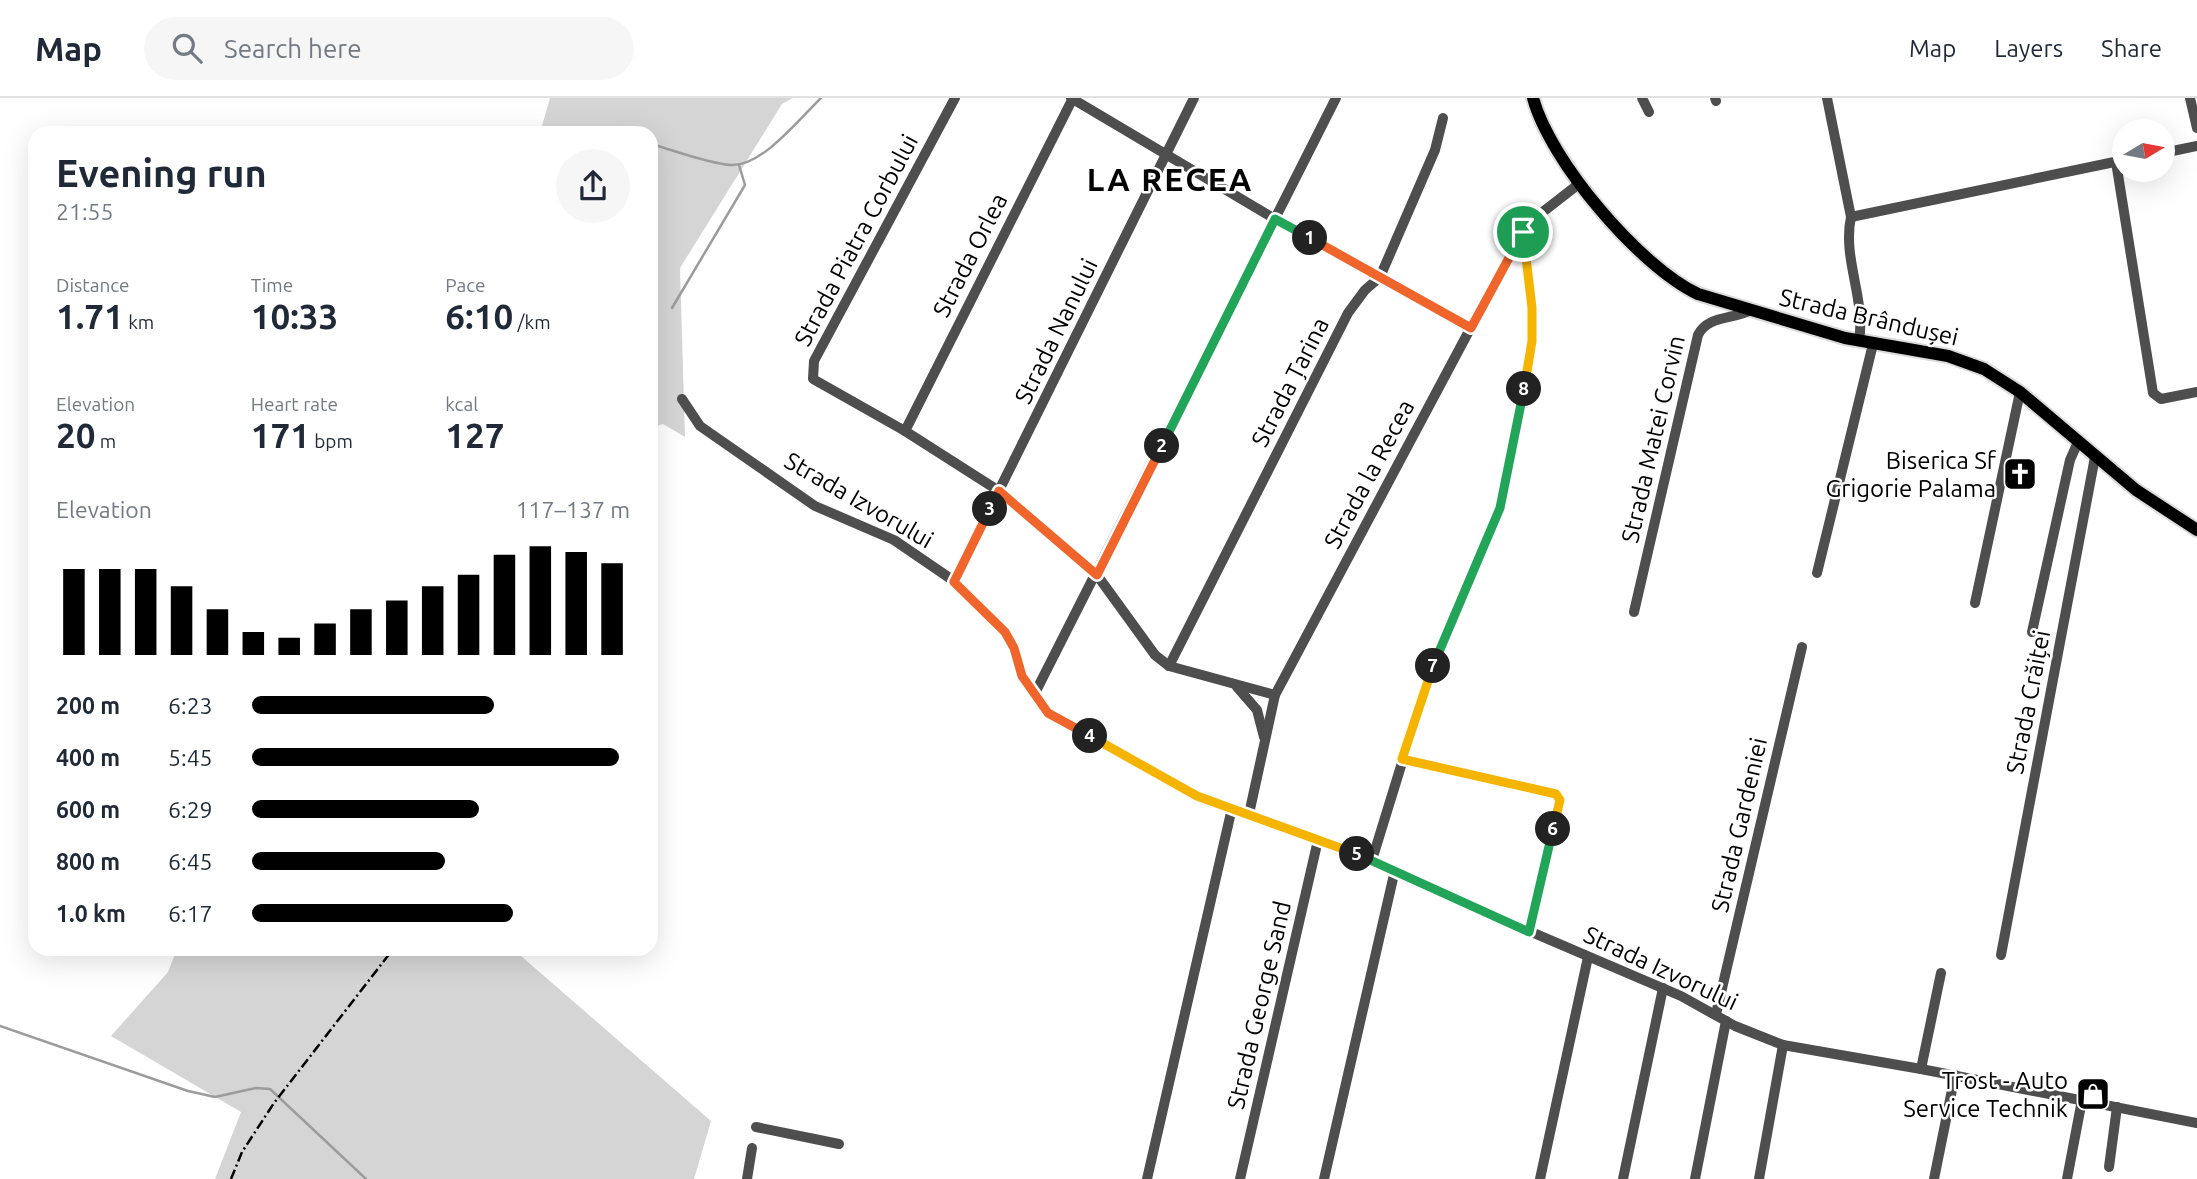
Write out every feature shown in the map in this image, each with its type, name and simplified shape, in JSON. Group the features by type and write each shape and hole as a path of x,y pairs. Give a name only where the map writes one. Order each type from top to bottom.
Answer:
{"main road":[{"name":"Strada Brândușei","path":"1533,98 1546,131 1580,183 1617,227 1666,276 1698,294 1859,341 1934,353 1967,362 2001,378 2136,490 2197,530"}],"street":[{"name":"Strada Piatra Corbului","path":"955,98 814,361 811,372 817,383 905,431 999,491 1097,575 1155,655 1169,666"},
{"name":"Strada Orlea","path":"905,431 1072,98"},
{"path":"1072,98 1275,219 1471,328"},
{"name":"Strada Nanului","path":"954,582 1194,98"},
{"path":"1034,695 1336,98"},
{"path":"1642,98 1649,112"},
{"path":"1827,98 1851,217 1847,233 1861,312 1859,341"},
{"path":"2190,98 2197,128"},
{"name":"Strada Țarina","path":"1169,666 1348,313 1365,290 1380,277 1435,150 1443,118"},
{"path":"2175,151 2197,146"},
{"path":"1851,217 2112,163"},
{"path":"2123,182 2153,393 2161,399 2197,392"},
{"name":"Strada la Recea","path":"1249,814 1275,695 1523,232 1535,218 1580,183"},
{"path":"1372,860 1424,688 1500,508 1506,484 1532,341 1532,308 1523,232"},
{"name":"Strada Matei Corvin","path":"1634,612 1698,335 1702,326 1710,322 1742,315 1751,310"},
{"path":"1817,573 1873,344"},
{"path":"1975,603 2020,393"},
{"name":"Strada Izvorului","path":"682,398 700,426 815,506 894,540 954,582 1005,632 1014,648 1022,676 1048,713 1197,796 1372,860 1529,932 1663,988 1726,1021 1783,1045 2197,1120"},
{"path":"2032,632 2070,460 2078,442"},
{"name":"Strada Crăiței","path":"2001,955 2095,457"},
{"name":"Strada Gardeniei","path":"1716,1014 1802,647"},
{"path":"1169,666 1275,695"},
{"path":"1234,684 1257,710 1264,743"},
{"path":"1402,759 1556,794 1560,800 1529,932"},
{"path":"1147,1179 1232,808"},
{"name":"Strada George Sand","path":"1240,1179 1318,840"},
{"path":"1324,1179 1395,870"},
{"path":"1540,1179 1588,957"},
{"path":"1921,1069 1941,973"},
{"path":"1623,1179 1663,988"},
{"path":"1695,1179 1726,1021"},
{"path":"1759,1179 1783,1045"},
{"path":"1934,1179 1955,1075"},
{"path":"2067,1179 2082,1100"},
{"path":"2109,1167 2116,1107"},
{"path":"756,1127 839,1144"},
{"path":"747,1179 752,1147"}],"shaded area":[{"path":"550,98 793,98 782,104 680,268 685,437 663,424 658,426 658,126 542,126"},
{"path":"174,956 521,956 711,1121 694,1179 215,1179 241,1112 111,1036 168,972"}],"waterway":[{"path":"658,146 712,162 743,164 780,140 821,98"},
{"path":"672,308 745,185 739,165"},
{"path":"0,1026 188,1091 215,1097 256,1088 270,1089 366,1179"}],"railway":[{"path":"231,1179 242,1152 274,1103 388,956"}],"place":[{"name":"Biserica Sf Grigorie Palama","path":"2020,474"},
{"name":"Trost - Auto Service Technik","path":"2093,1094"}],"district":[{"name":"LA RECEA","path":"1170,179"}],"route":[{"path":"1275,219 1471,328 1523,232 1532,308 1532,341 1506,484 1500,508 1424,688 1402,759 1556,794 1560,800 1529,932 1372,860 1197,796 1048,713 1022,676 1014,648 1005,632 990,614 954,582 999,491 1097,575 1275,219"}]}
